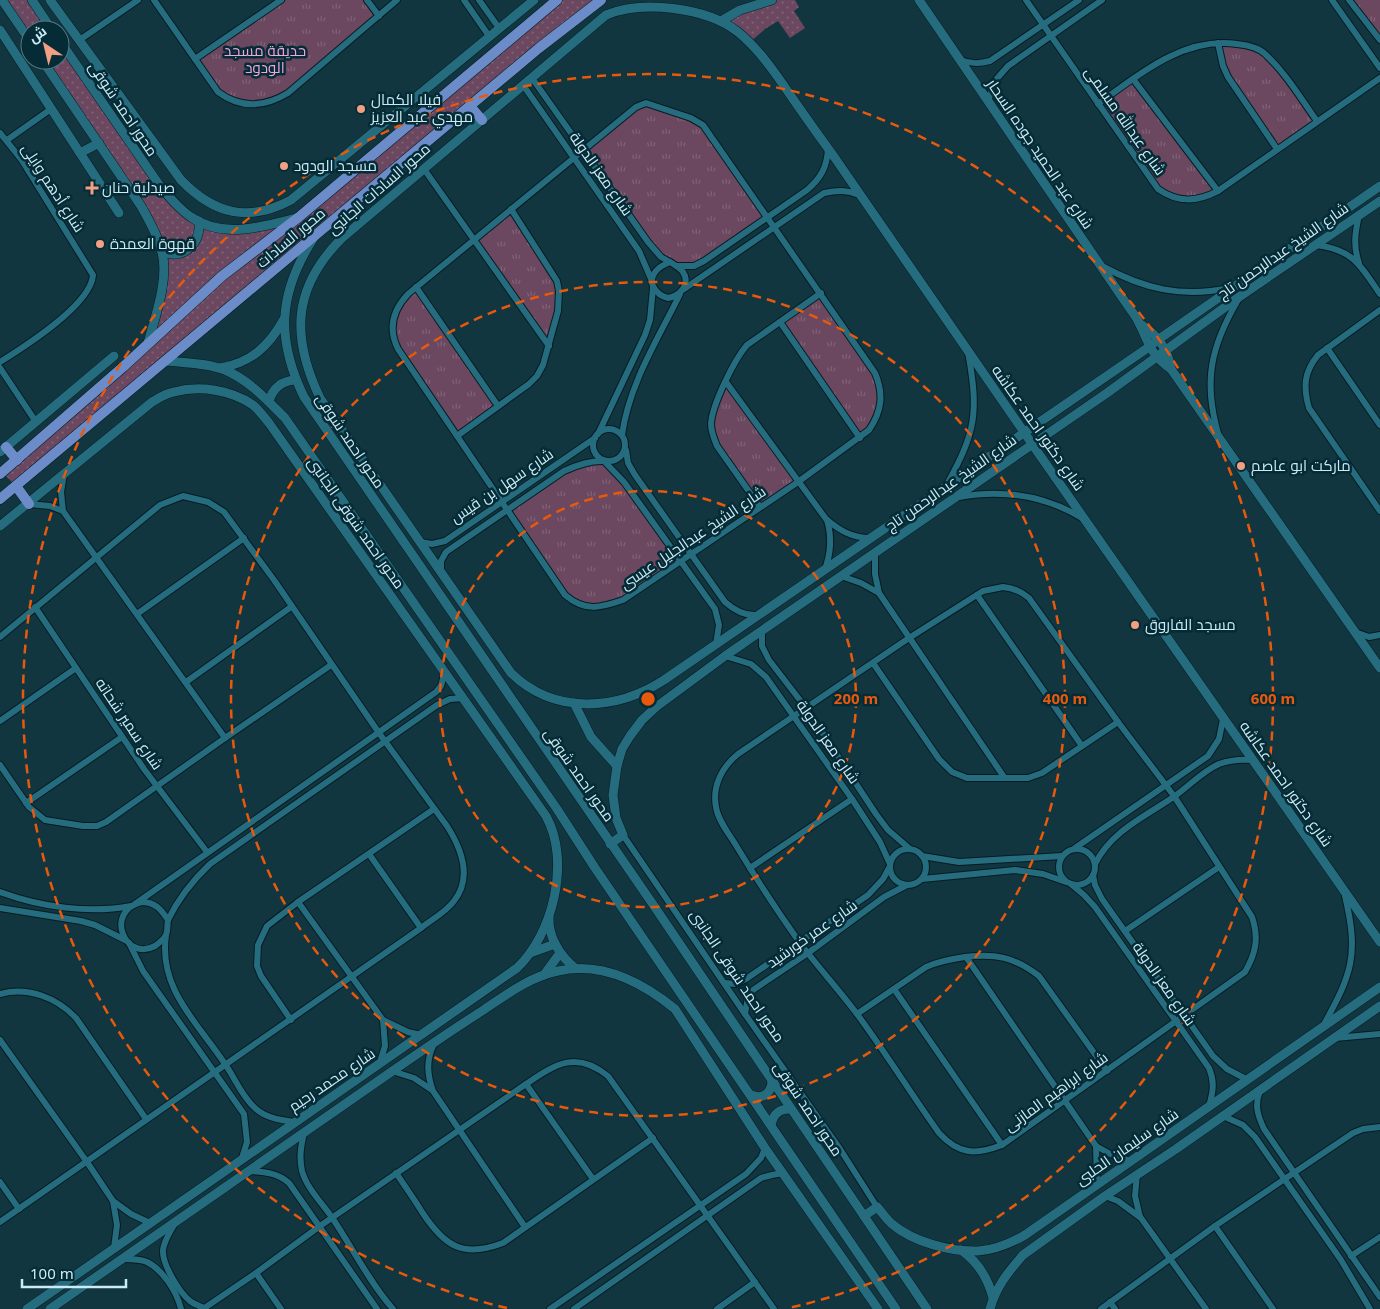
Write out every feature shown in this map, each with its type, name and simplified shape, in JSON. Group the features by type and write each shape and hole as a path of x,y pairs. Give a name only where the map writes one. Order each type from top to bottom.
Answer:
{"main road":[{"name":"محور السادات","path":"0,474 222,276 300,217 557,0"},
{"name":"محور السادات","path":"0,499 539,48 601,0"},
{"path":"470,106 482,120"},
{"path":"3,450 16,460"},
{"path":"16,486 29,504"}],"street":[{"path":"2,0 20,26"},
{"path":"32,0 45,20"},
{"path":"50,0 180,180 201,198 226,211 240,213 266,211 291,200 534,0"},
{"path":"78,41 138,0"},
{"path":"154,0 213,86 225,97 244,104 265,103 288,93 397,0"},
{"path":"195,59 281,0"},
{"path":"367,0 378,16"},
{"path":"464,0 489,36"},
{"path":"479,0 498,28"},
{"path":"721,21 740,10 772,0"},
{"name":"شارع عبد الحميد جوده السحار","path":"919,0 1139,323 1149,346 1157,358 1171,369 1380,668"},
{"name":"شارع عبدالله مسلمى","path":"1026,0 1158,189 1176,199 1197,200 1218,191 1317,120 1380,78"},
{"path":"959,60 969,63 980,63 990,60 1079,0"},
{"path":"988,102 994,82 1004,70 1102,0"},
{"path":"1332,0 1380,68"},
{"path":"1349,0 1380,40"},
{"name":"شارع دكتور احمد عكاشه","path":"623,6 654,3 682,7 721,21 739,33 773,70 1380,942"},
{"name":"محور السادات الجانبى","path":"398,510 320,398 311,378 301,338 301,318 306,291 314,271 326,254 342,238 606,15 623,6"},
{"path":"0,30 119,213"},
{"path":"1098,104 1133,79 1172,55 1218,43 1242,44 1264,53 1317,120"},
{"path":"1218,43 1223,66 1228,77 1278,149"},
{"name":"محور احمد شوقى","path":"70,56 160,186 185,212 199,221 221,228 252,229 272,226 300,217"},
{"path":"49,70 142,206 162,252 161,293 148,343"},
{"name":"شارع معز الدولة","path":"532,78 648,242 661,257 670,262"},
{"path":"1133,79 1218,191"},
{"name":"شارع معز الدولة","path":"523,85 640,250 653,285 650,320 645,335 596,436"},
{"name":"شارع الشيخ عبدالجليل عيسى","path":"640,104 651,104 691,118 703,125 875,373 880,384 882,396 876,420 860,438 623,600 600,607 580,605 564,595 398,349 394,340 392,320 400,301 583,150 640,104"},
{"path":"7,140 51,108"},
{"name":"شارع أدهم وايلى","path":"0,133 35,180 92,275 90,286 85,295 66,314 45,332 0,362"},
{"path":"80,153 99,142"},
{"path":"677,266 694,266 704,261 816,182 823,172 827,161 828,149"},
{"path":"424,169 549,346"},
{"name":"شارع الشيخ عبدالرحمن تاج","path":"574,703 606,703 637,695 651,688 1380,186"},
{"path":"622,435 634,386 682,291 686,282 682,270 670,262 657,269 653,275 653,285 662,297 674,297 682,291 774,226 824,193 836,190 849,191 860,196"},
{"name":"شارع الشيخ عبدالرحمن تاج","path":"623,835 616,818 612,795 617,766 622,749 642,720 656,707 724,656 1157,358 1239,297 1380,201"},
{"path":"457,436 529,384 537,376 543,366 560,301 557,281 511,209"},
{"path":"1359,215 1354,240 1359,264"},
{"path":"162,252 178,254 192,247 199,234 199,221"},
{"name":"محور احمد شوقى","path":"315,237 295,272 288,295 284,319 285,344 295,380 314,414 652,903 927,1309"},
{"path":"1316,245 1339,250 1350,256 1359,264 1380,294"},
{"path":"1267,265 1273,275"},
{"path":"1101,266 1136,283 1166,291 1189,293 1235,287"},
{"path":"416,288 498,406"},
{"path":"760,507 717,446 711,426 712,416 739,354 747,346 821,293"},
{"path":"1219,437 1210,389 1212,365 1217,341 1239,297"},
{"path":"1380,310 1318,355 1306,374 1305,391 1309,408 1380,511"},
{"path":"219,368 243,362 258,353 270,342 284,319"},
{"path":"780,322 860,438"},
{"name":"شارع عبد الحميد جوده السحار","path":"1139,323 1159,339 1167,350 1171,369"},
{"path":"1326,348 1380,425"},
{"path":"945,487 964,453 973,421 974,387 968,351"},
{"path":"3,450 114,356"},
{"path":"167,361 219,368 249,384 285,418 557,809 595,868 896,1309"},
{"path":"0,368 36,422"},
{"path":"269,401 273,391 280,384 295,380"},
{"path":"726,382 826,519 846,533 862,538 870,538"},
{"name":"محور احمد شوقى الجانبى","path":"64,474 152,402 172,392 194,388 217,390 254,406 269,423 546,816"},
{"path":"724,656 716,644 720,625 715,609 624,482 597,456 593,444 596,436 604,430 611,429 622,435 625,440 628,463 635,475 725,602 730,607 744,614 758,615"},
{"name":"شارع سهل بن قيس","path":"420,542 432,544 445,541 596,436"},
{"path":"603,461 613,462 626,450"},
{"name":"شارع سهل بن قيس","path":"441,572 441,561 446,552 570,468 590,461 603,461"},
{"path":"0,526 64,474"},
{"path":"64,474 61,492 63,511 225,738"},
{"path":"956,497 997,493 1028,496 1058,506 1086,520"},
{"path":"0,637 154,509 168,501 183,496 198,499 218,507 244,538 331,665 457,842 464,863 464,881 454,901 421,928 0,1222"},
{"path":"29,504 50,506 63,511"},
{"path":"386,519 398,510 511,672 533,691 546,697 574,703 591,737 617,766"},
{"path":"824,570 829,557 830,544 830,532 826,519"},
{"path":"137,614 244,538"},
{"path":"875,553 875,574 879,593 1004,777"},
{"path":"841,576 861,583 879,593"},
{"name":"شارع ابراهيم المازنى","path":"1004,587 1013,588 1029,598 1174,796 1252,917 1256,933 1256,950 1245,972 1176,1022 1002,1145 986,1151 974,1152 961,1150 946,1140 919,1104 857,1014 800,942 750,868 716,808 717,784 728,762 909,638 977,595 994,588 1004,587"},
{"path":"977,595 1082,746"},
{"name":"شارع سمير شحاته","path":"35,607 122,737 207,852"},
{"path":"186,682 291,607"},
{"name":"شارع معز الدولة","path":"762,630 762,646 769,660 806,708 876,814 888,830 910,848"},
{"path":"1355,632 1369,636 1380,635"},
{"name":"شارع معز الدولة","path":"724,656 744,661 759,670 852,799 876,836 889,866"},
{"path":"488,665 500,657"},
{"path":"873,663 939,759 952,772 967,778 1035,776 1118,722"},
{"path":"0,765 26,803 45,820 77,826 97,826 106,822 331,665"},
{"path":"0,721 76,668"},
{"path":"242,1159 247,1142 244,1114 143,970 121,932 120,924 123,916 133,905 207,852 436,692 444,679 445,671"},
{"path":"295,1122 270,1117 256,1108 235,1081 175,992 164,949 168,920 184,892 210,864 443,701 464,698"},
{"path":"1223,719 1219,739 1208,756 1062,856 1058,867 1062,878 1069,884 1077,886 1087,883 1094,875 1095,864 1103,850 1115,837 1217,765 1240,759 1252,760"},
{"path":"26,803 122,737"},
{"path":"750,868 852,799"},
{"path":"290,1020 261,976 256,955 261,935 267,926 298,902 434,809"},
{"path":"546,816 557,809"},
{"name":"شارع محمد رحيم","path":"27,1309 517,968 530,954 550,912 558,863 556,842 546,816"},
{"path":"610,844 623,835"},
{"name":"محور احمد شوقى الجانبى","path":"623,835 840,1149 877,1207"},
{"path":"910,848 922,856 926,868 922,879 907,885 893,878 889,866 896,854 910,848"},
{"path":"1075,848 1084,850 1095,864"},
{"path":"369,854 421,928"},
{"path":"922,856 959,862 1062,856"},
{"name":"شارع عمر خورشيد","path":"725,984 735,984 746,979 868,894 883,879 889,866"},
{"path":"1125,931 1219,867"},
{"name":"شارع معز الدولة","path":"922,879 1015,870 1043,874 1069,884 1084,895 1209,1068 1213,1077 1213,1094 1209,1107"},
{"name":"شارع معز الدولة","path":"1094,875 1102,899 1220,1063 1248,1080"},
{"name":"شارع عمر خورشيد","path":"745,1014 750,993 884,897 907,885"},
{"path":"1321,1029 1342,992 1348,977 1351,960 1353,940 1344,890"},
{"path":"0,892 41,903 86,909 116,908 141,902 153,904 159,907 168,920"},
{"path":"298,902 383,1020 408,1032 422,1035"},
{"path":"0,908 80,920 95,925 136,947 144,949 159,943 166,935"},
{"path":"550,912 550,928 555,944 560,953 575,968"},
{"path":"530,954 555,944"},
{"path":"544,974 560,953"},
{"path":"857,1014 926,967 937,962 978,955 996,955 1026,966 1039,976 1107,1070"},
{"path":"966,957 1096,1146 1112,1155 1131,1161"},
{"name":"شارع محمد رحيم","path":"50,1309 434,1042 515,989 544,974 575,968 606,971 625,978 652,992 676,1009"},
{"name":"شارع سليمان الحلبى","path":"877,1207 892,1224 913,1237 937,1246 961,1250 989,1250 1019,1239 1380,987"},
{"path":"894,989 1002,1145"},
{"path":"0,994 15,992 38,995 53,1000 69,1010 146,1119"},
{"path":"687,1002 676,1009 766,1148 878,1309"},
{"name":"شارع سليمان الحلبى","path":"990,1309 993,1298 1004,1278 1023,1255 1380,1006"},
{"path":"380,1064 385,1046 383,1020"},
{"path":"1333,1038 1380,1034"},
{"path":"0,1040 113,1201 130,1214 150,1223"},
{"path":"434,1042 429,1053 427,1066 428,1079 433,1091 525,1227"},
{"path":"1291,1050 1299,1062"},
{"path":"174,1224 163,1249 164,1262 187,1298 203,1309 332,1217 526,1084 560,1064 573,1061 586,1063 598,1068 608,1076 774,1309"},
{"path":"392,1071 414,1078 433,1091"},
{"path":"750,1095 758,1098 768,1094 772,1080"},
{"path":"526,1084 593,1179"},
{"path":"1261,1089 1257,1099 1260,1120 1264,1129 1380,1297"},
{"path":"340,1092 348,1102"},
{"path":"770,1125 776,1113 785,1109 792,1110"},
{"path":"1223,1116 1236,1121 1249,1130 1342,1260 1370,1309"},
{"path":"1101,1309 1215,1226 1353,1133 1363,1129 1380,1127"},
{"path":"304,1133 300,1147 303,1172 307,1182 393,1309"},
{"path":"1167,1136 1176,1149"},
{"path":"396,1173 433,1228 444,1240 457,1247 472,1250 488,1249 504,1243 652,1138"},
{"path":"1096,1146 1097,1185"},
{"path":"550,1309 746,1174 754,1167 766,1148"},
{"path":"251,1171 266,1172 283,1178 297,1192 377,1309"},
{"path":"574,1309 761,1178 784,1173"},
{"path":"1137,1174 1135,1196 1141,1218"},
{"path":"0,1182 19,1209"},
{"path":"194,1192 202,1205"},
{"path":"1105,1196 1118,1201 1141,1218 1206,1309"},
{"path":"113,1201 117,1225 114,1248"},
{"path":"864,1216 877,1207"},
{"path":"1215,1226 1273,1309"},
{"path":"833,1245 847,1236"},
{"path":"1352,1256 1380,1237"},
{"path":"961,1250 976,1263 985,1275 993,1298"},
{"path":"976,1263 977,1251"},
{"path":"124,1259 140,1260 158,1270 178,1298 181,1309"},
{"path":"256,1273 281,1309"},
{"path":"985,1275 992,1278 1004,1278"},
{"path":"717,1309 755,1282"},
{"path":"1110,1302 1115,1309"}],"green space":[{"path":"2,0 32,0 45,20 20,20 20,26"},
{"name":"حديقة مسجد الودود","path":"281,0 367,0 379,16 288,93 255,105 225,97 195,59"},
{"path":"557,0 602,0 16,486 2,472 148,343 163,274 155,233 49,70 70,70 70,56 144,165 192,218 231,229 299,217"},
{"path":"772,0 795,0 799,7 794,11 805,28 790,38 778,21 749,43 729,26 727,17"},
{"path":"1349,0 1380,0 1380,40"},
{"path":"1218,43 1254,48 1264,53 1317,121 1277,149 1228,77"},
{"path":"1133,79 1218,191 1208,196 1176,199 1158,189 1098,104"},
{"path":"641,104 698,120 768,217 704,261 683,267 661,257 583,150"},
{"path":"511,209 557,281 558,311 549,346 473,239"},
{"path":"416,287 498,406 457,436 398,349 392,320"},
{"path":"821,293 875,373 880,409 860,438 780,322"},
{"path":"726,382 798,482 760,507 717,446 711,426"},
{"path":"604,461 681,561 623,600 600,607 572,601 508,510 564,471"}],"place":[{"name":"فيلا الكمال مهدي عبد العزيز","path":"361,109"},
{"name":"مسجد الودود","path":"284,166"},
{"name":"صيدلية حنان","path":"92,188"},
{"name":"قهوة العمدة","path":"100,244"},
{"name":"ماركت ابو عاصم","path":"1241,466"},
{"name":"مسجد الفاروق","path":"1135,625"}]}
